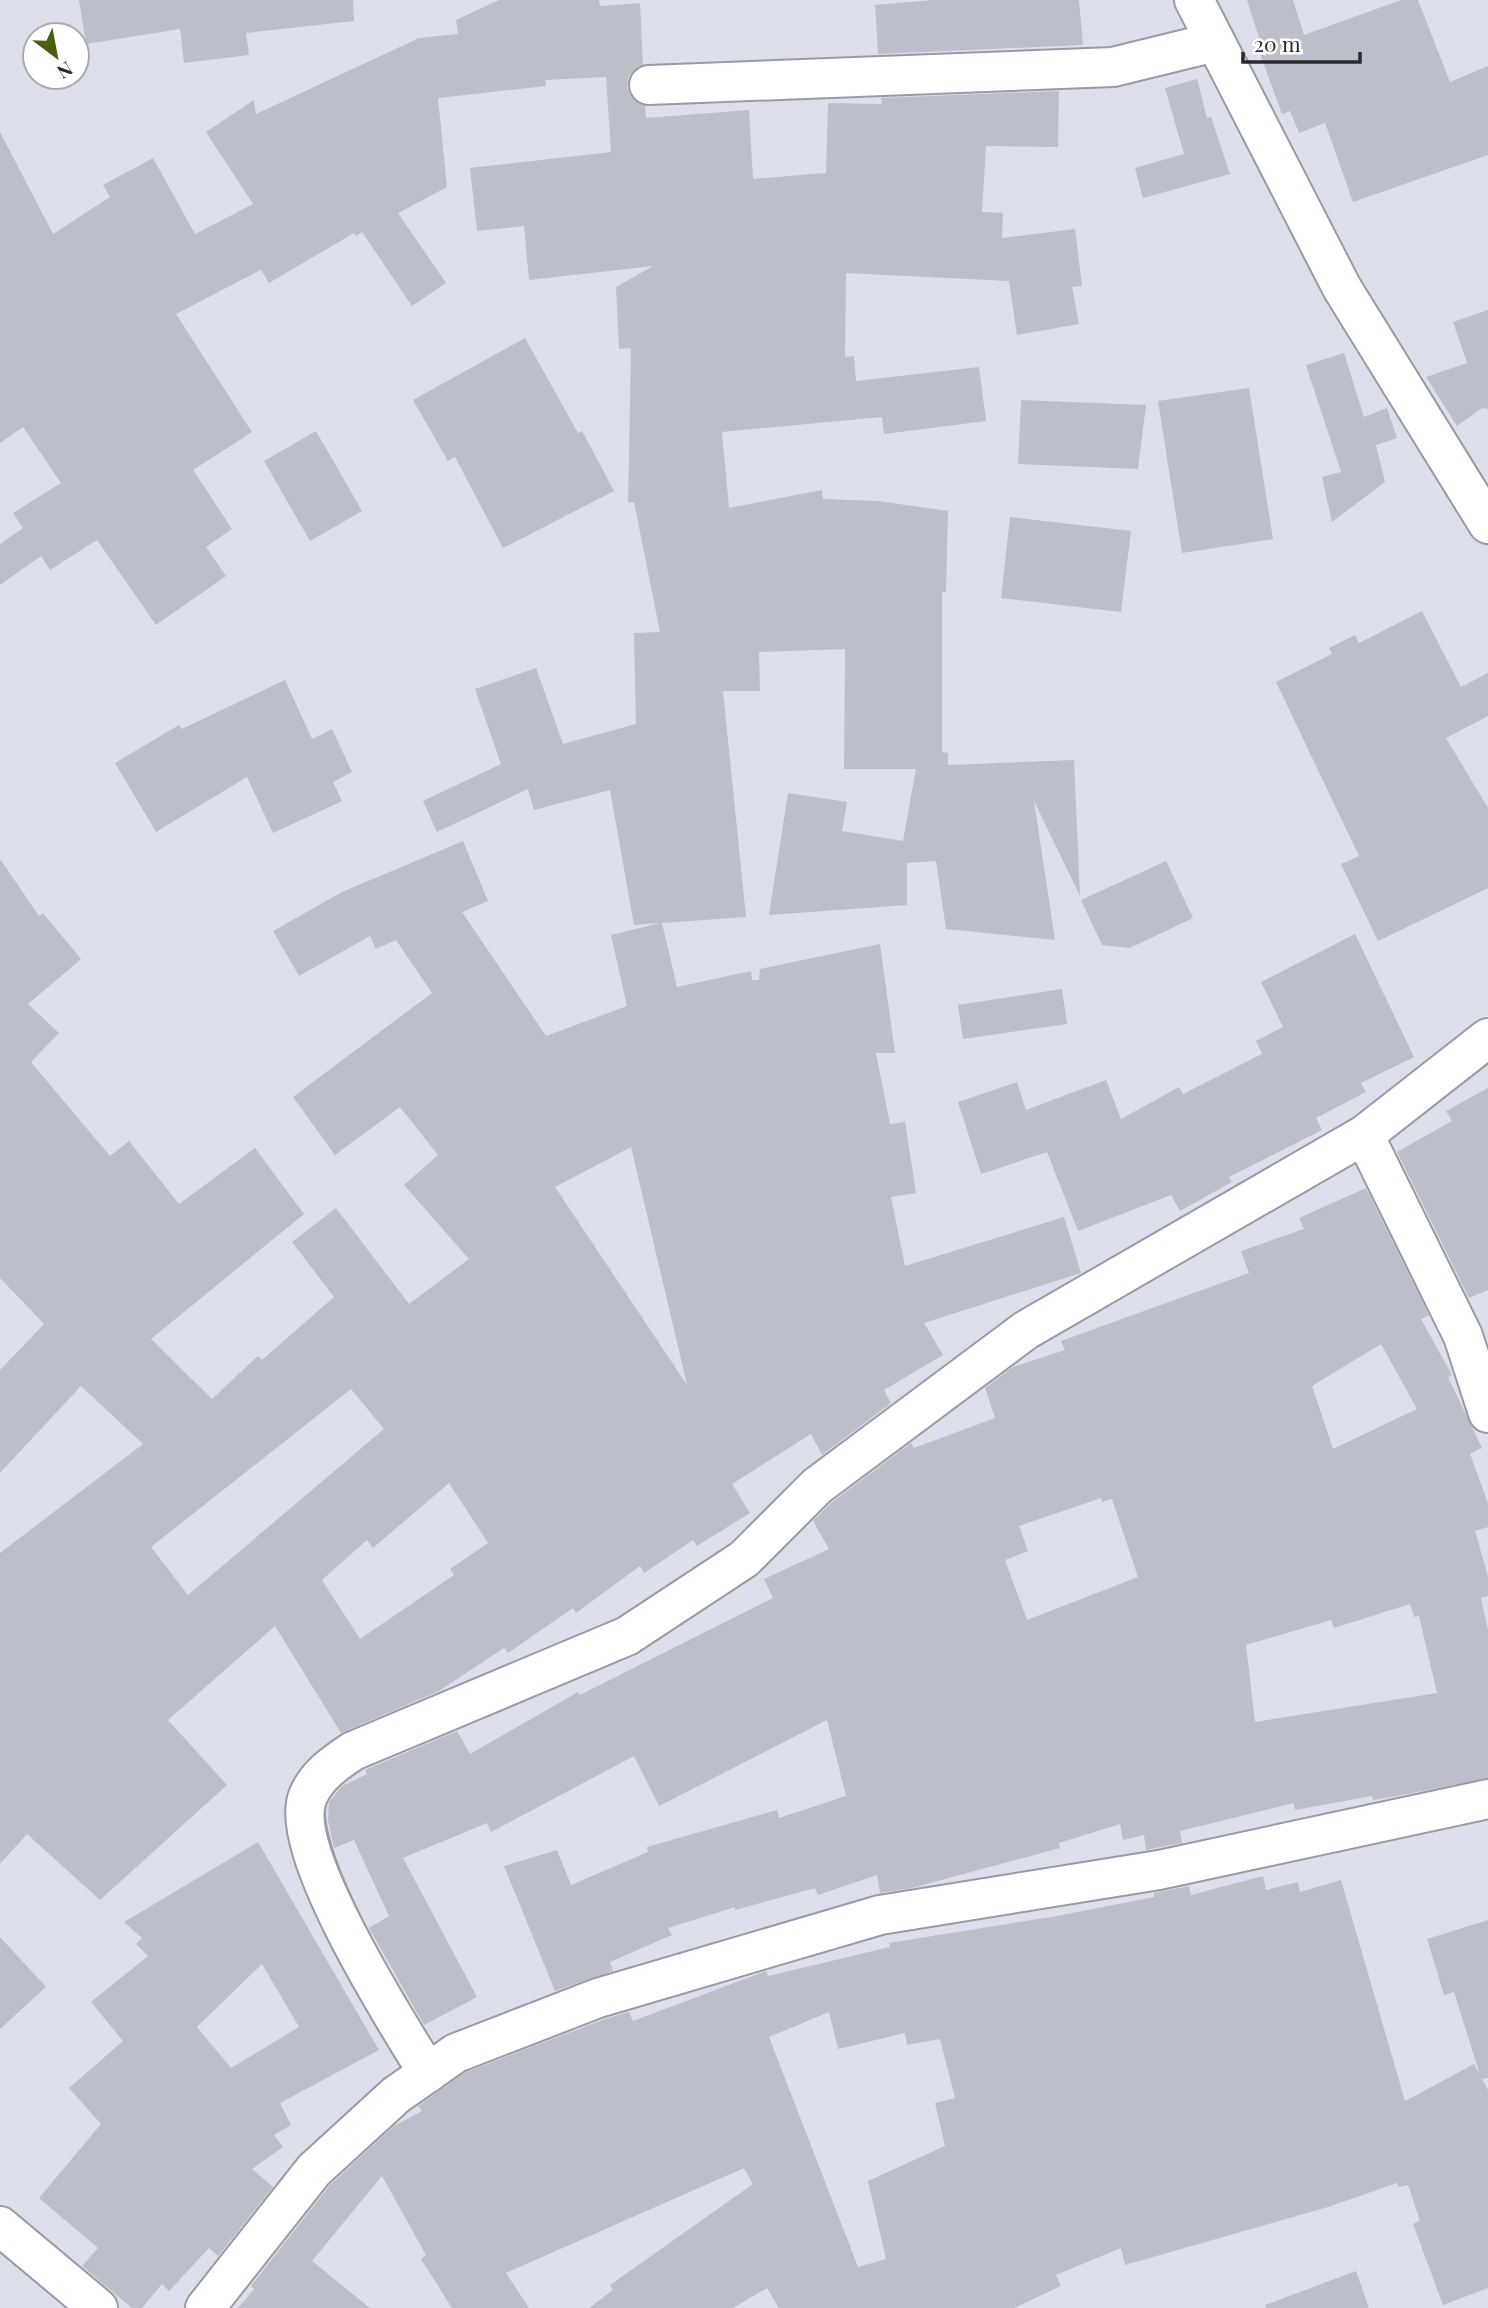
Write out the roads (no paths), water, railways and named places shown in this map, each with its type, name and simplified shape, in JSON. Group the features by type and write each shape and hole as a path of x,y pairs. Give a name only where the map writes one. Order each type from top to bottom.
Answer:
{"street":[{"path":"1194,0 1342,288 1488,524"},
{"path":"649,85 1113,67 1215,42"},
{"path":"428,2073 356,1956 304,1830 307,1797 324,1771 353,1751 627,1636 744,1559 817,1486 1026,1330 1364,1135 1488,1038"},
{"path":"1364,1135 1462,1336 1488,1413"},
{"path":"205,2308 314,2170 396,2095 456,2053 598,1998 880,1915 1159,1870 1488,1799"},
{"path":"0,2226 98,2308"}]}
